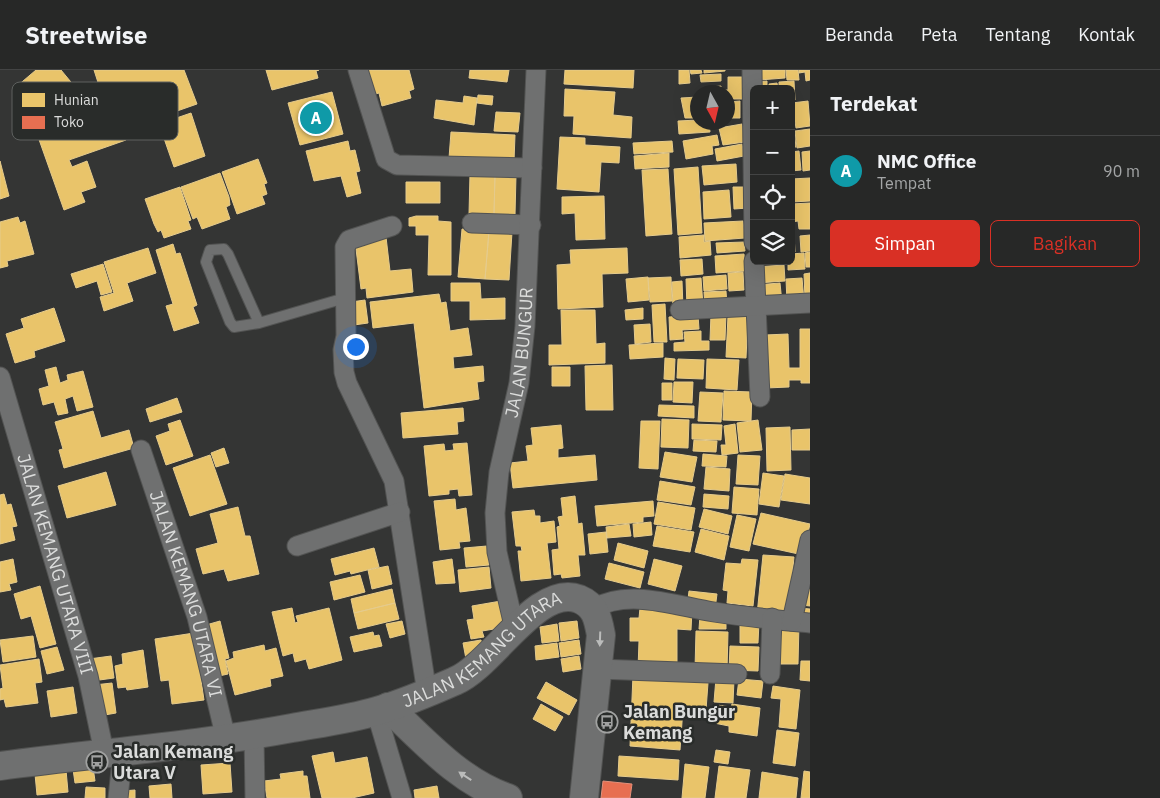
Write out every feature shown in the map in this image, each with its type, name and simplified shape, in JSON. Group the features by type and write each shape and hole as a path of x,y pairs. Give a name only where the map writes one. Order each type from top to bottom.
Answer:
{"street":[{"path":"358,70 386,159 397,165 532,168"},
{"name":"JALAN BUNGUR","path":"515,630 497,552 495,513 499,472 519,383 525,326 531,225 536,70"},
{"path":"752,70 754,220"},
{"path":"472,223 531,225"},
{"path":"392,226 349,240 344,255 346,336 342,359 345,377 394,482 427,693"},
{"path":"754,265 760,397"},
{"path":"680,310 810,303"},
{"name":"JALAN KEMANG UTARA VIII","path":"0,377 88,676 114,752"},
{"name":"JALAN KEMANG UTARA VI","path":"141,450 197,617 226,739"},
{"path":"297,546 400,512"},
{"path":"593,609 603,602 647,600 715,613 801,622 810,540"},
{"name":"JALAN KEMANG UTARA","path":"0,766 254,735 382,709 464,678 475,670 530,615 550,601 574,598 586,602 593,609 597,615 601,636 584,798"},
{"path":"770,674 772,618"},
{"path":"597,669 737,674"},
{"path":"382,709 402,798"},
{"name":"JALAN KEMANG UTARA","path":"382,709 456,770 490,792 508,798"},
{"path":"254,735 255,798"},
{"path":"114,752 118,798"}],"lane":[{"path":"259,323 228,254 224,249 210,250 206,262 230,322 234,326 242,327 259,323 345,298"}],"building: Hunian":[{"path":"36,70 61,70 71,82 22,82"},
{"path":"94,70 184,70 197,104 178,111 178,82 98,82"},
{"path":"266,70 319,70 316,71 318,78 272,90"},
{"path":"365,70 409,70 414,89 409,91 411,98 382,106 379,93 372,95"},
{"path":"470,70 509,70 507,82 469,78"},
{"path":"565,70 634,70 633,88 564,84"},
{"path":"679,70 689,70 690,83 679,84"},
{"path":"690,70 701,70 702,73 691,74"},
{"path":"704,70 725,70 725,71 704,73"},
{"path":"759,70 785,70 785,78 759,80"},
{"path":"786,70 798,70 799,80 787,80"},
{"path":"799,70 810,70 810,80 806,81 805,72 799,73"},
{"path":"721,74 721,81 701,82 700,75"},
{"path":"728,77 745,77 746,99 735,99 735,85 728,85"},
{"path":"767,81 767,85 756,85 756,82"},
{"path":"794,81 794,85 779,85 779,82"},
{"path":"565,89 615,92 613,115 632,117 631,138 573,134 574,116 564,116"},
{"path":"332,92 343,134 300,145 288,103"},
{"path":"478,95 493,96 492,105 477,103"},
{"path":"464,96 477,98 474,125 434,118 436,100 463,103"},
{"path":"690,97 690,118 685,118 681,98"},
{"path":"735,101 740,101 740,118 735,118"},
{"path":"808,101 810,126 796,128 795,103"},
{"path":"496,112 520,113 518,132 494,131"},
{"path":"191,113 205,156 174,167 165,140 178,140 178,117"},
{"path":"690,120 690,130 710,130 710,132 679,134 678,121"},
{"path":"742,124 745,142 723,145 719,130 735,130 735,125"},
{"path":"810,129 810,146 797,148 795,131"},
{"path":"451,132 515,135 514,161 449,158"},
{"path":"717,135 719,145 712,146 713,154 686,159 683,141"},
{"path":"560,137 585,138 585,145 620,147 619,163 601,162 599,192 557,189"},
{"path":"39,140 126,140 69,160 72,167 87,161 96,187 81,192 85,202 64,210"},
{"path":"348,141 350,151 355,150 360,171 356,172 361,193 347,197 341,176 314,181 306,151"},
{"path":"672,141 673,152 634,154 633,143"},
{"path":"742,144 744,156 717,161 715,149"},
{"path":"799,151 801,170 795,171 795,152"},
{"path":"810,151 810,170 803,171 802,152"},
{"path":"669,153 669,167 635,169 634,156"},
{"path":"258,159 267,183 264,184 267,194 262,196 265,204 237,214 222,172"},
{"path":"0,161 9,196 0,199"},
{"path":"736,164 737,182 704,185 702,166"},
{"path":"698,167 702,233 678,235 674,169"},
{"path":"668,169 672,234 646,236 642,170"},
{"path":"220,173 229,197 230,205 226,207 230,219 202,229 197,217 193,219 181,187"},
{"path":"470,174 495,175 494,214 469,214"},
{"path":"495,175 516,175 515,215 494,214"},
{"path":"810,178 810,201 795,202 795,179"},
{"path":"406,182 440,182 440,203 406,203"},
{"path":"180,187 191,220 188,221 191,229 164,238 161,230 158,232 154,224 145,199"},
{"path":"733,187 747,187 748,208 734,209"},
{"path":"729,190 731,217 704,219 703,192"},
{"path":"604,196 605,239 576,240 575,213 562,214 562,197"},
{"path":"810,203 810,229 799,229 798,221 795,221 795,204"},
{"path":"416,216 438,216 438,221 451,222 451,275 428,275 429,235 416,235 416,226 409,226 409,218"},
{"path":"18,217 20,223 25,221 34,254 7,261 8,266 0,268 0,222"},
{"path":"743,221 745,238 705,241 704,223"},
{"path":"462,229 489,231 485,279 458,277"},
{"path":"489,231 512,232 509,280 485,279"},
{"path":"704,235 704,242 710,241 711,255 680,258 679,237"},
{"path":"810,235 810,251 801,252 800,236"},
{"path":"386,237 390,271 411,269 413,292 367,298 366,288 361,289 355,241"},
{"path":"744,242 745,251 717,253 716,243"},
{"path":"173,244 176,254 180,253 197,305 193,307 199,323 174,331 166,306 173,304 156,250"},
{"path":"148,248 156,273 127,283 133,301 104,311 100,297 114,293 104,262"},
{"path":"627,248 628,273 602,274 603,307 558,309 557,265 571,264 570,250"},
{"path":"810,252 810,267 806,267 805,253"},
{"path":"804,253 805,269 788,270 788,265 795,265 795,254"},
{"path":"744,254 745,271 716,273 715,256"},
{"path":"702,259 703,274 681,276 680,260"},
{"path":"103,264 112,292 101,295 97,281 76,288 71,274"},
{"path":"784,265 785,281 757,283 756,267"},
{"path":"743,272 744,290 729,291 728,273"},
{"path":"810,273 810,299 805,299 804,274"},
{"path":"726,275 727,289 704,291 703,277"},
{"path":"648,277 649,300 628,302 626,279"},
{"path":"671,277 672,301 650,302 648,278"},
{"path":"701,278 703,306 687,307 686,279"},
{"path":"802,278 804,301 787,302 786,279"},
{"path":"682,281 683,308 673,309 672,282"},
{"path":"451,283 480,283 481,299 505,298 505,319 470,320 470,301 451,301"},
{"path":"780,283 782,303 757,304 756,285"},
{"path":"726,291 727,306 705,308 704,292"},
{"path":"439,294 441,303 446,302 450,331 468,328 472,355 453,357 454,369 483,366 484,381 477,382 479,399 424,408 414,323 373,328 370,302"},
{"path":"365,300 368,323 354,325 351,302"},
{"path":"665,304 667,342 654,342 652,305"},
{"path":"54,308 65,341 34,351 35,357 15,363 6,334 24,328 21,319"},
{"path":"643,308 643,319 626,320 625,310"},
{"path":"561,310 595,310 596,344 605,343 605,363 549,365 549,345 562,345"},
{"path":"711,314 726,314 725,340 710,340"},
{"path":"698,315 699,329 682,330 683,339 670,340 669,317"},
{"path":"728,316 748,317 746,358 726,357"},
{"path":"650,324 651,342 635,344 634,325"},
{"path":"800,329 810,329 810,383 801,383 801,380 789,380 789,387 766,388 765,335 788,334 789,368 800,368"},
{"path":"701,331 701,341 709,341 709,350 674,351 674,343 685,342 684,332"},
{"path":"663,343 663,357 630,359 629,345"},
{"path":"665,358 675,359 674,380 664,379"},
{"path":"678,359 704,360 703,379 677,378"},
{"path":"707,359 739,360 737,390 706,388"},
{"path":"612,365 613,410 586,410 585,366"},
{"path":"56,367 60,383 68,380 67,375 83,371 93,407 77,411 73,396 65,399 68,413 58,415 54,402 43,405 39,389 49,386 45,370"},
{"path":"552,367 570,367 570,386 552,386"},
{"path":"674,382 693,382 692,403 673,402"},
{"path":"662,383 672,383 672,400 662,400"},
{"path":"724,391 752,392 751,421 723,420"},
{"path":"700,392 723,393 721,422 698,421"},
{"path":"177,398 182,412 150,422 146,409"},
{"path":"659,405 694,406 694,418 658,416"},
{"path":"463,408 464,421 457,422 458,434 403,438 401,413"},
{"path":"93,411 101,438 129,430 134,448 64,468 59,450 63,449 55,422"},
{"path":"662,419 689,420 688,448 661,447"},
{"path":"180,420 193,456 166,465 156,436 170,431 168,424"},
{"path":"758,420 762,450 740,452 737,423"},
{"path":"641,421 660,421 658,469 639,468"},
{"path":"692,424 722,425 721,440 692,439"},
{"path":"735,424 738,453 722,455 721,445 726,445 724,426"},
{"path":"561,425 563,448 558,449 558,458 595,455 597,480 513,488 510,463 528,461 526,446 533,445 531,428"},
{"path":"790,427 791,470 767,471 766,428"},
{"path":"810,429 810,450 792,450 792,430"},
{"path":"694,440 717,441 716,452 693,451"},
{"path":"467,443 472,495 459,496 458,489 449,490 449,494 429,496 424,446 444,444 445,451 454,450 453,444"},
{"path":"224,448 229,463 216,467 211,453"},
{"path":"665,452 697,457 692,482 660,477"},
{"path":"703,454 727,456 726,467 702,466"},
{"path":"210,455 227,504 190,516 173,468"},
{"path":"738,455 760,456 758,485 736,484"},
{"path":"706,467 730,469 729,491 704,489"},
{"path":"106,472 116,505 67,518 58,486"},
{"path":"763,473 784,476 779,507 759,504"},
{"path":"785,474 810,478 810,504 781,500"},
{"path":"660,481 695,487 691,505 657,500"},
{"path":"734,487 759,489 757,515 732,513"},
{"path":"4,494 7,505 11,504 17,526 12,527 15,540 0,544 0,495"},
{"path":"704,494 729,496 728,509 703,507"},
{"path":"575,496 578,524 582,523 585,555 578,555 580,576 562,578 561,574 554,575 552,550 559,549 557,527 560,526 558,517 563,516 561,498"},
{"path":"455,499 456,510 466,508 470,541 459,542 460,548 440,550 434,501"},
{"path":"653,501 654,516 643,517 643,522 597,526 595,506"},
{"path":"658,502 695,508 691,530 654,524"},
{"path":"238,507 245,536 250,536 259,574 228,581 224,569 203,574 196,549 218,543 210,514"},
{"path":"704,509 732,516 728,534 699,527"},
{"path":"534,510 535,516 540,516 540,523 554,521 556,542 547,543 551,578 521,581 518,551 522,551 521,546 516,546 512,512"},
{"path":"761,513 810,524 803,555 753,544"},
{"path":"737,515 756,519 749,551 730,547"},
{"path":"651,522 652,535 634,537 633,524"},
{"path":"629,524 631,536 607,538 606,527"},
{"path":"657,526 694,532 690,552 653,546"},
{"path":"701,529 729,536 724,560 695,552"},
{"path":"606,532 608,552 590,554 588,534"},
{"path":"618,543 648,551 644,568 614,560"},
{"path":"487,546 489,565 466,567 464,548"},
{"path":"374,548 379,567 351,574 350,571 335,575 331,559"},
{"path":"763,555 794,557 788,618 757,615"},
{"path":"13,559 17,582 9,584 11,590 0,592 0,562"},
{"path":"452,559 455,583 436,584 433,562"},
{"path":"654,559 682,566 675,591 648,584"},
{"path":"742,559 758,560 753,606 727,603 728,591 723,590 726,563 741,564"},
{"path":"609,563 644,572 640,588 605,579"},
{"path":"388,566 392,584 372,589 368,570"},
{"path":"489,567 491,588 460,592 458,570"},
{"path":"810,574 810,606 801,605"},
{"path":"360,575 365,592 334,600 330,582"},
{"path":"40,586 56,644 40,648 31,616 21,619 14,594"},
{"path":"392,589 395,603 354,613 351,599"},
{"path":"689,591 717,594 715,609 687,607"},
{"path":"501,601 506,627 482,631 484,637 471,639 467,620 474,619 472,606"},
{"path":"395,603 399,619 358,629 354,613"},
{"path":"292,608 295,623 298,622 296,616 329,608 342,660 309,669 306,659 295,662 293,653 283,656 272,612"},
{"path":"640,608 692,610 691,630 677,629 677,670 638,669 639,641 630,641 630,618 639,618"},
{"path":"799,608 810,609 810,622"},
{"path":"700,616 726,616 726,629 699,629"},
{"path":"220,621 229,658 225,659 228,674 219,676 206,625"},
{"path":"402,621 405,634 390,638 386,624"},
{"path":"577,621 579,638 561,641 559,623"},
{"path":"740,621 759,622 758,643 740,643"},
{"path":"777,623 799,624 798,664 776,664"},
{"path":"557,624 559,641 542,643 540,627"},
{"path":"696,631 728,632 727,670 695,669"},
{"path":"373,632 374,636 379,635 382,646 354,652 350,637"},
{"path":"194,633 204,700 172,704 169,680 161,681 155,639"},
{"path":"33,636 36,657 3,662 0,640"},
{"path":"481,640 484,656 466,659 463,643"},
{"path":"579,640 581,654 561,657 559,643"},
{"path":"557,643 559,657 536,660 535,646"},
{"path":"264,645 265,651 276,648 283,676 270,679 271,686 235,695 226,661 234,658 233,652"},
{"path":"730,646 759,647 758,671 729,670"},
{"path":"57,647 64,670 47,674 41,651"},
{"path":"143,650 148,687 127,690 126,687 118,688 115,666 123,664 122,654"},
{"path":"111,656 114,678 92,681 89,659"},
{"path":"579,656 581,669 563,672 561,659"},
{"path":"39,659 42,682 35,683 38,703 6,707 4,699 0,700 0,689 3,688 0,665"},
{"path":"801,661 810,661 810,681 800,680"},
{"path":"633,675 708,683 706,710 683,708 680,750 630,746"},
{"path":"716,678 734,680 733,703 714,702"},
{"path":"739,679 763,681 761,698 737,695"},
{"path":"546,682 577,700 569,715 537,698"},
{"path":"112,683 116,713 99,716 94,685"},
{"path":"773,686 800,690 796,729 779,727 781,699 771,698"},
{"path":"73,687 77,713 51,717 47,691"},
{"path":"541,704 563,717 555,731 533,719"},
{"path":"732,704 760,708 757,736 729,732 729,726 714,723 717,705 731,707"},
{"path":"777,730 799,733 795,766 773,763"},
{"path":"716,750 730,752 728,764 714,762"},
{"path":"333,752 335,763 367,757 374,793 352,798 322,798 312,756"},
{"path":"619,756 679,760 678,780 618,776"},
{"path":"230,763 232,792 203,794 201,765"},
{"path":"685,764 709,767 705,798 682,798"},
{"path":"719,766 750,770 746,798 715,798"},
{"path":"93,767 95,781 75,783 73,769"},
{"path":"66,770 68,792 37,795 35,774"},
{"path":"303,771 303,776 307,776 310,798 267,798 264,781 281,779 280,774"},
{"path":"804,771 810,772 810,798 801,798"},
{"path":"762,772 798,778 796,798 759,798"},
{"path":"171,784 172,798 150,798 149,786"},
{"path":"437,786 439,798 415,798 414,790"},
{"path":"86,787 105,788 105,798 85,798"},
{"path":"135,790 135,798 122,798 122,791"}],"building: Toko":[{"path":"603,781 632,784 630,798 601,798"}],"place":[{"name":"NMC Office","path":"316,118"},
{"name":"Jalan Bungur Kemang","path":"607,722"},
{"name":"Jalan Kemang Utara V","path":"97,762"}]}
